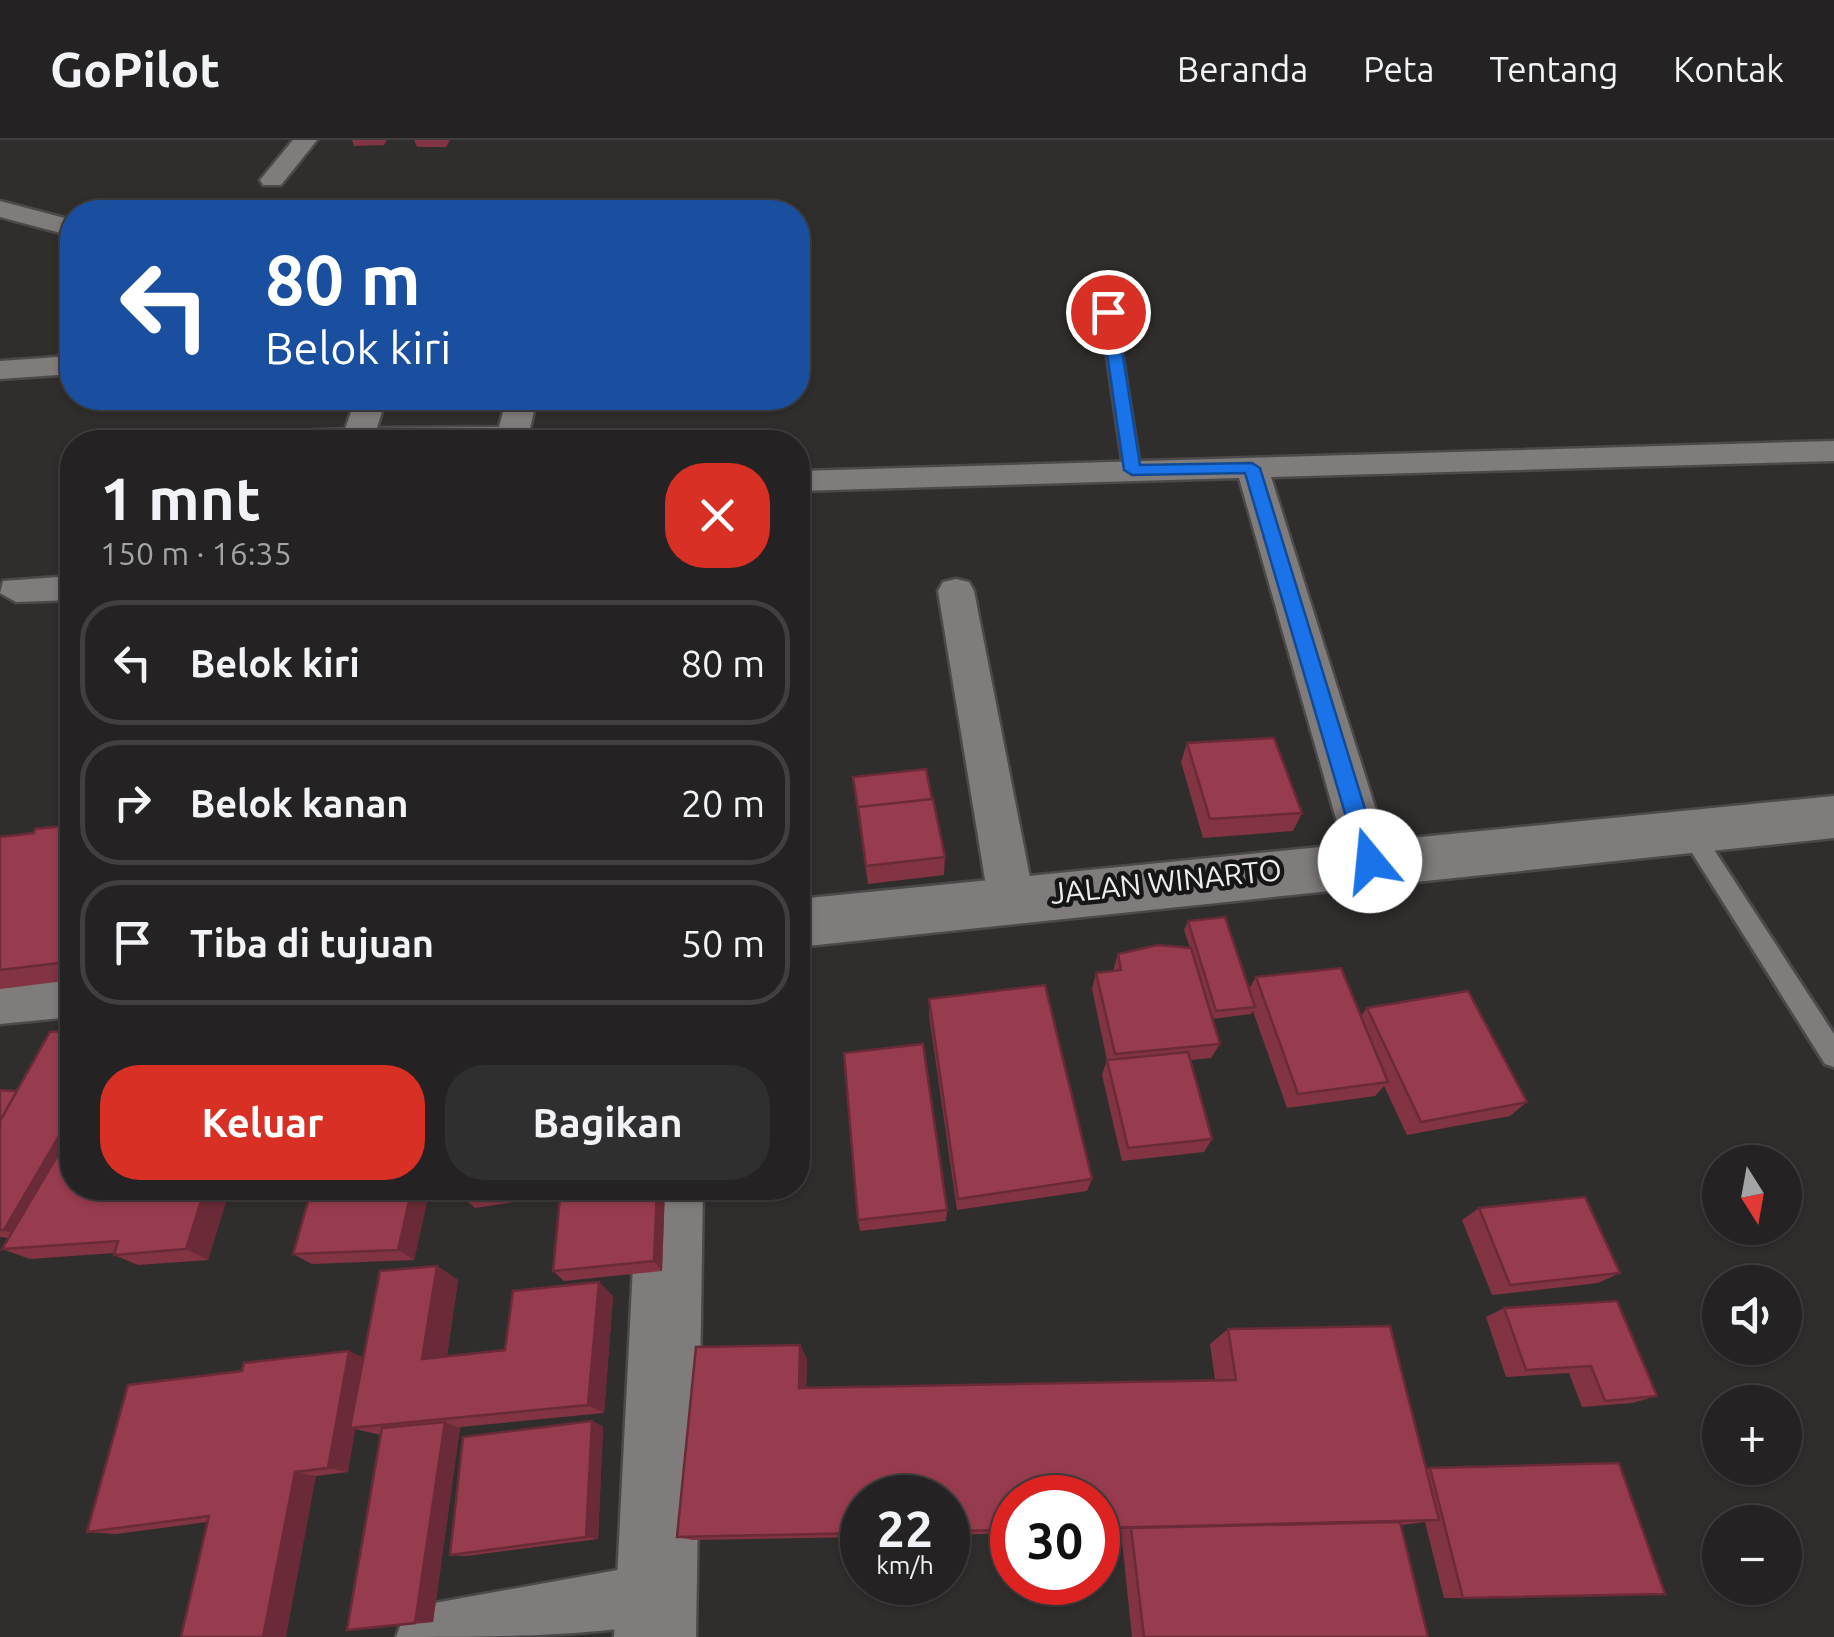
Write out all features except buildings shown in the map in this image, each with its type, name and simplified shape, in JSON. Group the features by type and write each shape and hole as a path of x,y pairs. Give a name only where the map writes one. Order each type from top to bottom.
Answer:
{"street":[{"path":"272,180 306,140"},
{"path":"0,209 60,225"},
{"path":"0,370 60,366"},
{"path":"810,481 1834,450"},
{"path":"1252,468 1370,861"},
{"path":"16,590 60,588"},
{"path":"956,591 1011,898"},
{"name":"JALAN WINARTO","path":"810,923 1370,861 1834,817"},
{"path":"0,998 60,992"},
{"path":"429,1637 655,1617 670,1200"}],"lane":[{"path":"1108,312 1132,470"},
{"path":"1690,830 1834,1056"}],"route":[{"path":"1108,312 1132,470 1252,468 1370,861"}]}
